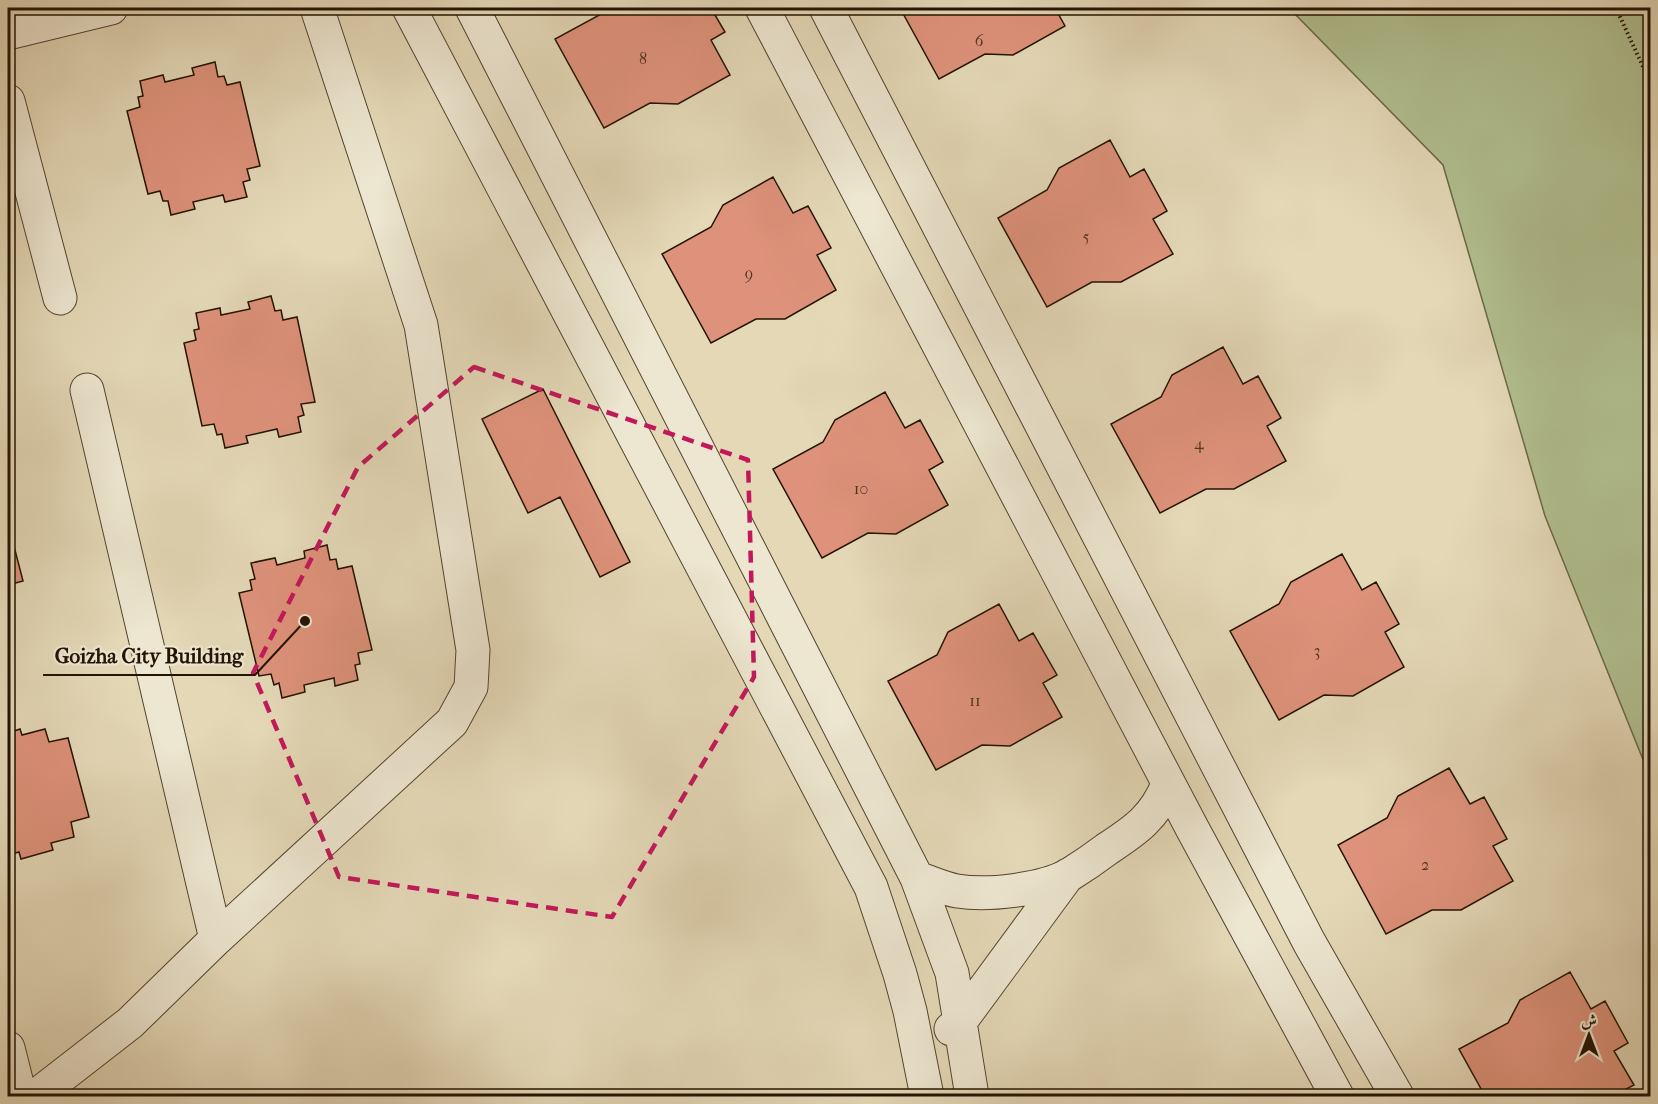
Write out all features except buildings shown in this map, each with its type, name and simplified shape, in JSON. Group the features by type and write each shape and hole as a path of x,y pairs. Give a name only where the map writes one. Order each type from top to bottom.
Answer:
{"street":[{"path":"8,33 111,8"},
{"path":"36,1096 130,1023 216,939 452,722 471,687 473,650 421,325 317,8"},
{"path":"409,8 871,886 910,1011 927,1096"},
{"path":"472,8 917,878 952,973 972,1096"},
{"path":"762,8 1168,784 1337,1096"},
{"path":"826,8 1304,931 1396,1096"},
{"path":"8,100 60,298"},
{"path":"87,390 216,939"},
{"path":"917,878 956,891 981,892 1009,891 1039,886 1068,876 1132,833 1151,816 1168,784"},
{"path":"1132,833 1156,827 1192,828"},
{"path":"919,1055 960,1022 1068,876"},
{"path":"8,1048 20,1096"}],"path":[{"path":"1616,8 1650,82"}],"highlighted area":[{"path":"474,367 748,460 754,677 612,917 339,877 253,673 358,467"}],"green space":[{"path":"1289,8 1650,8 1650,777 1545,516 1443,165"}],"place":[{"name":"Goizha City Building","path":"305,621"}]}
